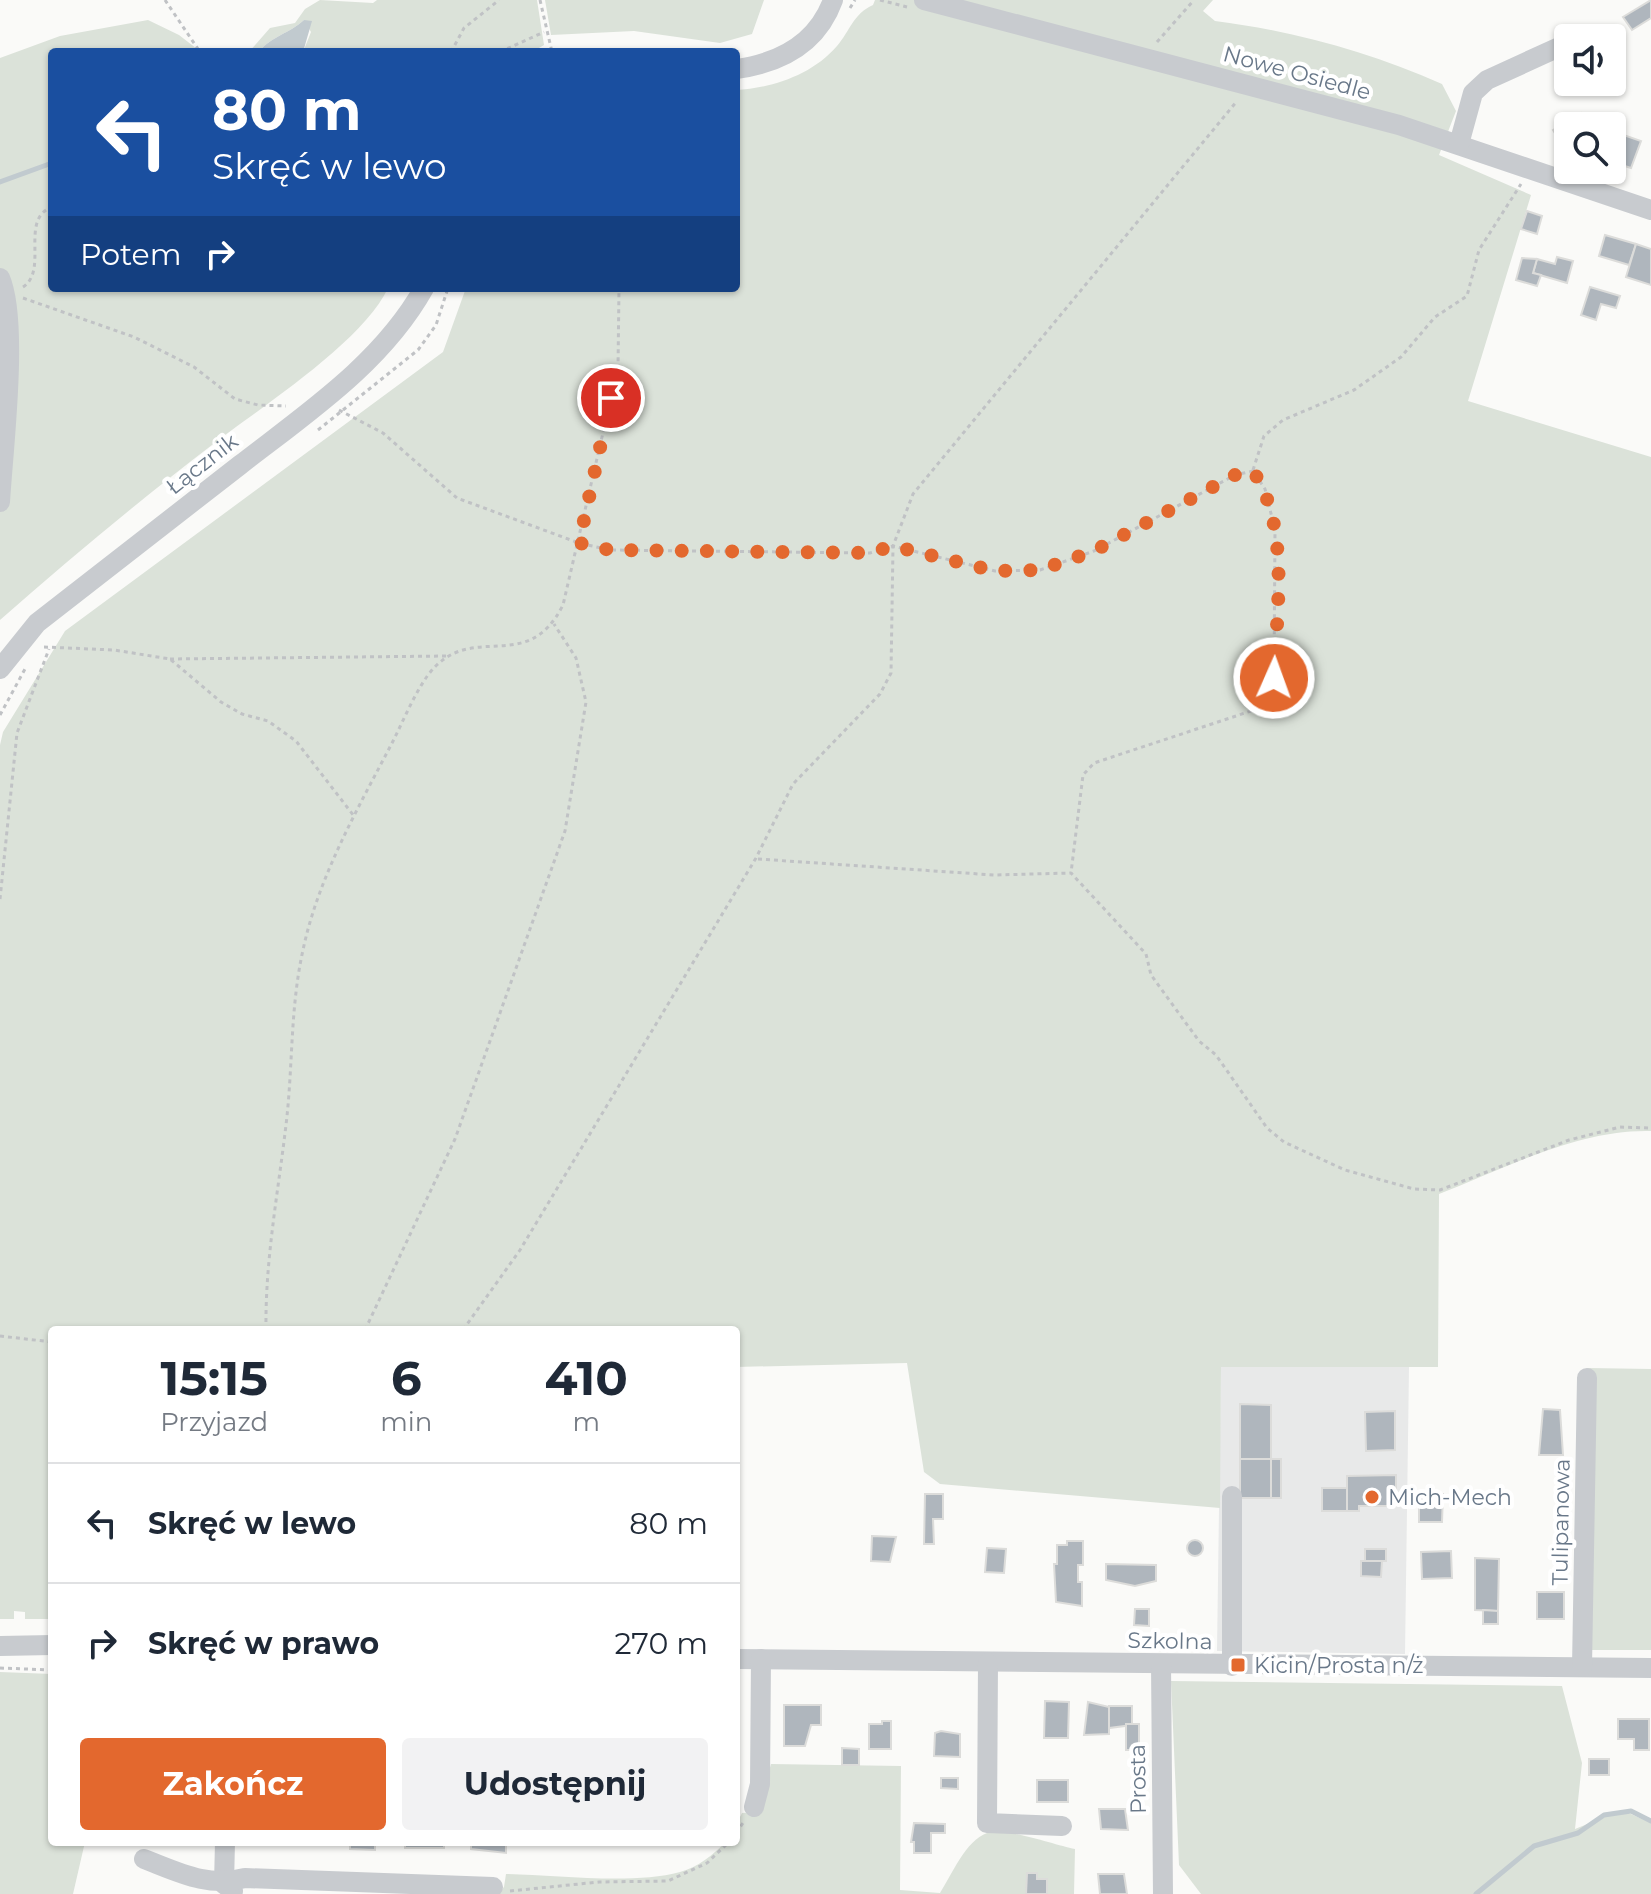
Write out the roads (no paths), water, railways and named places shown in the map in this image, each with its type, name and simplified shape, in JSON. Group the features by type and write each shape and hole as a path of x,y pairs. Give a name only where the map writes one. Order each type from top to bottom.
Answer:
{"street":[{"path":"740,69 763,66 790,54 812,37 833,0"},
{"name":"Nowe Osiedle","path":"924,0 1246,84 1459,144 1651,210"},
{"path":"1459,144 1473,93 1487,80 1554,49"},
{"path":"0,502 8,365 3,285"},
{"name":"Łącznik","path":"0,669 37,623 322,401 370,359 422,292"},
{"path":"0,634 16,648"},
{"name":"Tulipanowa","path":"1582,1667 1587,1378"},
{"path":"1232,1496 1232,1666"},
{"path":"6,1644 48,1645"},
{"name":"Szkolna","path":"740,1659 1651,1668"},
{"path":"754,1807 760,1784 761,1659"},
{"path":"988,1663 987,1823 1062,1826"},
{"name":"Prosta","path":"1161,1664 1163,1894"},
{"path":"225,1846 230,1889"},
{"path":"144,1859 230,1889"},
{"path":"230,1889 245,1878 493,1887"}],"waterway":[{"path":"0,182 48,164"},
{"path":"1476,1894 1534,1846 1578,1833 1604,1815 1631,1811 1651,1821"}],"place":[{"name":"Mich-Mech","path":"1372,1497"},
{"name":"Kicin/Prosta n/ż","path":"1238,1665"}]}
